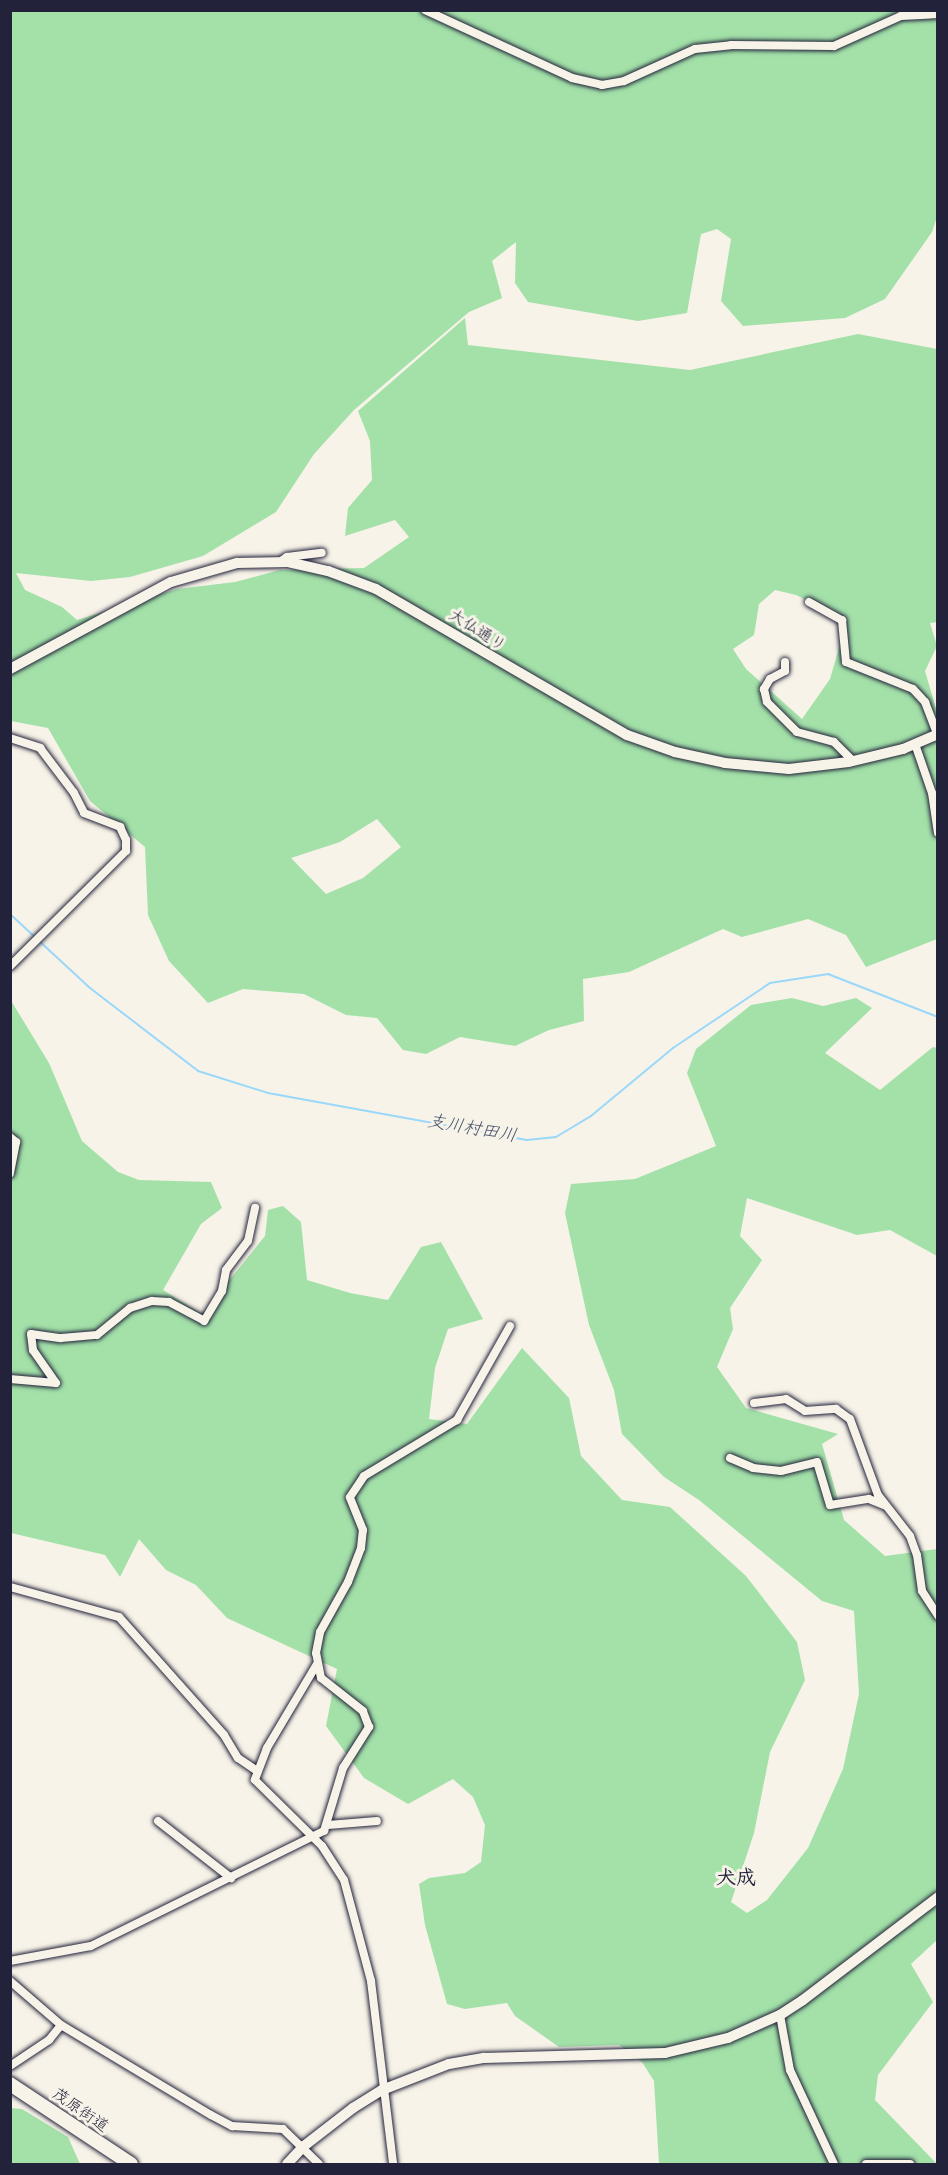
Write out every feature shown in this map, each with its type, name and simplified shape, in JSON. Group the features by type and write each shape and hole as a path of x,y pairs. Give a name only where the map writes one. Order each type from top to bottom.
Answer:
{"main road":[{"name":"茂原街道","path":"10,2085 131,2164"}],"street":[{"path":"425,10 572,78 602,85 624,81 695,49 731,45 834,46 901,16 938,15"},
{"path":"281,562 287,557 322,553"},
{"name":"大仏通り","path":"10,669 171,582 237,563 281,562 328,571 376,589 529,681 627,735 665,749 725,763 789,769 853,761 915,744 938,734"},
{"path":"809,602 842,620 848,644 846,662 913,689 925,702 938,734"},
{"path":"785,662 785,671 770,679 764,689 766,702 797,732 834,742 853,761"},
{"path":"10,738 40,748 74,793 84,813 120,827 126,840 126,851 10,966"},
{"path":"915,744 932,793 938,833"},
{"path":"10,1137 16,1142 10,1173"},
{"path":"10,1379 56,1383 33,1350 31,1334 97,1335 130,1308 152,1301 169,1302 204,1321 222,1291 226,1270 248,1241 255,1208"},
{"path":"10,1961 91,1946 313,1840 328,1825 343,1768 369,1727 363,1711 321,1678 317,1664 320,1632 348,1582 362,1548 363,1530 351,1506 354,1486 381,1464 457,1420 510,1326"},
{"path":"754,1403 773,1398 786,1399 811,1412 841,1411 850,1419 878,1495 910,1536 922,1591 938,1616"},
{"path":"730,1458 753,1468 781,1471 817,1462 830,1505 869,1499 886,1506"},
{"path":"10,1587 119,1617 224,1735 238,1758 257,1771"},
{"path":"317,1664 257,1771 255,1780 262,1790 322,1846 344,1880 371,1981 382,2090 393,2164"},
{"path":"158,1821 231,1878"},
{"path":"328,1825 377,1821"},
{"path":"288,2164 304,2146 382,2090 449,2064 484,2058 665,2053 728,2038 780,2016 938,1897"},
{"path":"10,1981 61,2025 221,2121 232,2126 283,2129 304,2146 319,2164"},
{"path":"780,2016 790,2070 834,2164"},
{"path":"10,2066 50,2040 61,2025"},
{"path":"866,2164 910,2164"}],"green space":[{"path":"10,11 937,11 937,217 932,232 885,299 845,318 743,326 721,301 731,239 717,229 701,234 687,313 638,321 528,302 515,283 516,242 492,261 502,298 469,312 354,410 314,454 276,512 203,556 130,577 91,581 16,573 25,590 62,607 77,620 177,589 235,582 280,570 364,568 409,537 395,520 345,536 348,508 372,480 370,441 358,411 465,318 468,345 690,370 858,334 937,349 938,622 930,623 937,646 925,671 937,712 937,939 866,967 846,935 808,919 742,937 723,929 629,972 583,979 584,1021 549,1030 515,1046 460,1037 426,1054 403,1050 377,1018 346,1015 304,994 243,989 208,1003 169,961 148,915 145,847 90,801 48,728 11,721","holes":["775,590 796,595 847,620 830,679 802,719 746,669 733,649 754,635 759,604","377,819 401,847 363,878 326,894 291,858 340,842"]},
{"path":"792,998 823,1006 856,998 872,1008 825,1053 880,1090 933,1047 937,1048 937,1256 890,1230 857,1235 747,1198 740,1236 762,1260 730,1308 733,1329 717,1367 746,1408 838,1434 822,1444 844,1520 885,1556 937,1549 937,1940 911,1964 933,2002 878,2075 875,2100 937,2164 659,2164 654,2081 642,2062 619,2045 559,2047 515,2016 507,2003 465,2009 447,2004 425,1925 419,1884 429,1878 465,1873 481,1862 485,1825 473,1797 453,1779 408,1804 364,1778 326,1726 337,1669 227,1618 196,1585 166,1570 139,1539 120,1577 105,1555 11,1533 10,999 49,1063 82,1141 118,1172 139,1180 211,1182 222,1208 201,1224 163,1290 202,1314 265,1236 268,1210 283,1206 301,1222 307,1280 350,1293 388,1300 421,1247 441,1242 483,1319 448,1329 435,1368 429,1419 467,1424 522,1348 569,1398 581,1456 622,1500 670,1507 746,1576 797,1642 805,1680 770,1752 754,1833 731,1902 747,1913 767,1900 808,1848 843,1769 859,1694 854,1611 822,1601 699,1500 664,1477 622,1434 614,1390 589,1325 565,1213 571,1184 635,1179 716,1146 687,1073 696,1049 751,1005"},
{"path":"11,2108 22,2109 68,2137 80,2164 11,2164"}],"waterway":[{"name":"支川村田川","path":"10,914 90,988 198,1071 268,1093 527,1140 556,1137 591,1116 673,1048 770,983 828,974 938,1017"}],"district":[{"name":"犬成","path":"736,1879"}]}
